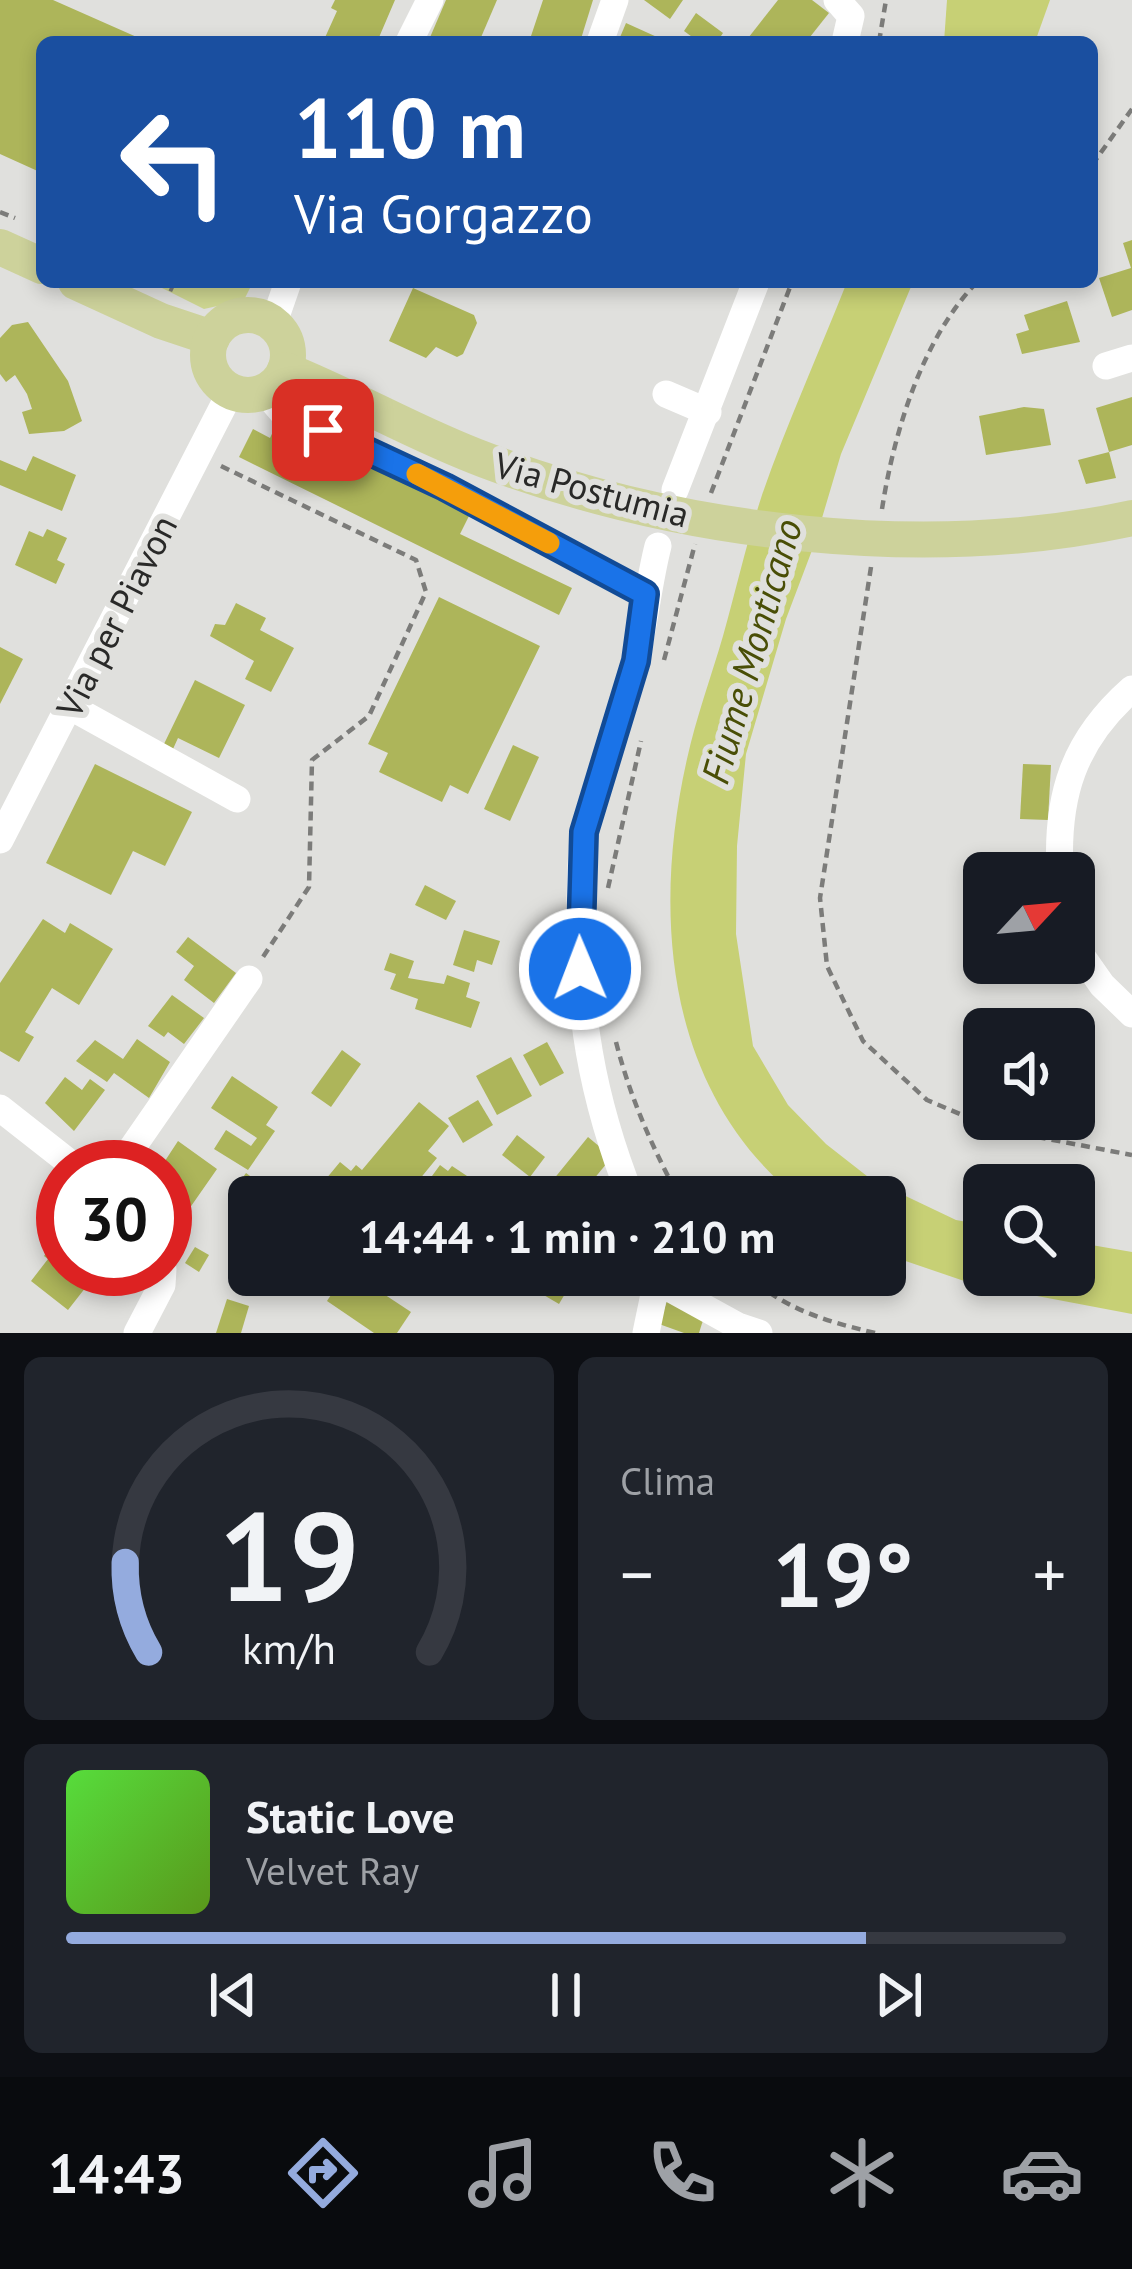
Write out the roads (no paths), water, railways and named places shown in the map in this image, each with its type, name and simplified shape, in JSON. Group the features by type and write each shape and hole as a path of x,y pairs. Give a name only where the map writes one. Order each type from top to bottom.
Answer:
{"main road":[{"path":"0,247 36,263"},
{"path":"89,288 160,321 212,338"},
{"path":"251,315 273,325 286,346 260,384 213,374 209,362 212,338 228,320 251,315"},
{"name":"Via Postumia","path":"260,384 613,502 710,521 864,537 1021,536 1132,518"}],"street":[{"path":"413,36 430,0"},
{"path":"602,36 615,0"},
{"path":"837,0 851,16 846,36"},
{"path":"273,325 286,288"},
{"path":"675,490 754,288"},
{"path":"260,384 282,412 445,487 645,594"},
{"name":"Via per Piavon","path":"0,840 69,706 260,384"},
{"path":"666,394 708,412"},
{"path":"624,1176 594,1092 586,1046 579,942 584,832 636,661 645,594 658,546"},
{"path":"1061,852 1063,799 1077,755 1102,715 1132,689"},
{"path":"69,706 236,799"},
{"path":"1095,975 1132,1013"},
{"path":"138,1140 249,979"},
{"path":"0,1108 41,1140"},
{"path":"136,1333 156,1296"},
{"path":"646,1333 654,1296"},
{"path":"688,1296 737,1326 759,1333"}],"water":[{"path":"947,0 1050,0 1037,36 944,36"},
{"name":"Fiume Monticano","path":"845,288 910,288 841,454 786,619 746,754 737,846 736,934 753,1046 788,1105 867,1176 776,1176 753,1154 719,1105 695,1052 679,996 671,878 676,818 699,713 762,495"},
{"path":"906,1196 963,1221 963,1281 906,1261"},
{"path":"1095,1246 1132,1252 1132,1314 1037,1296 1095,1296"}]}
